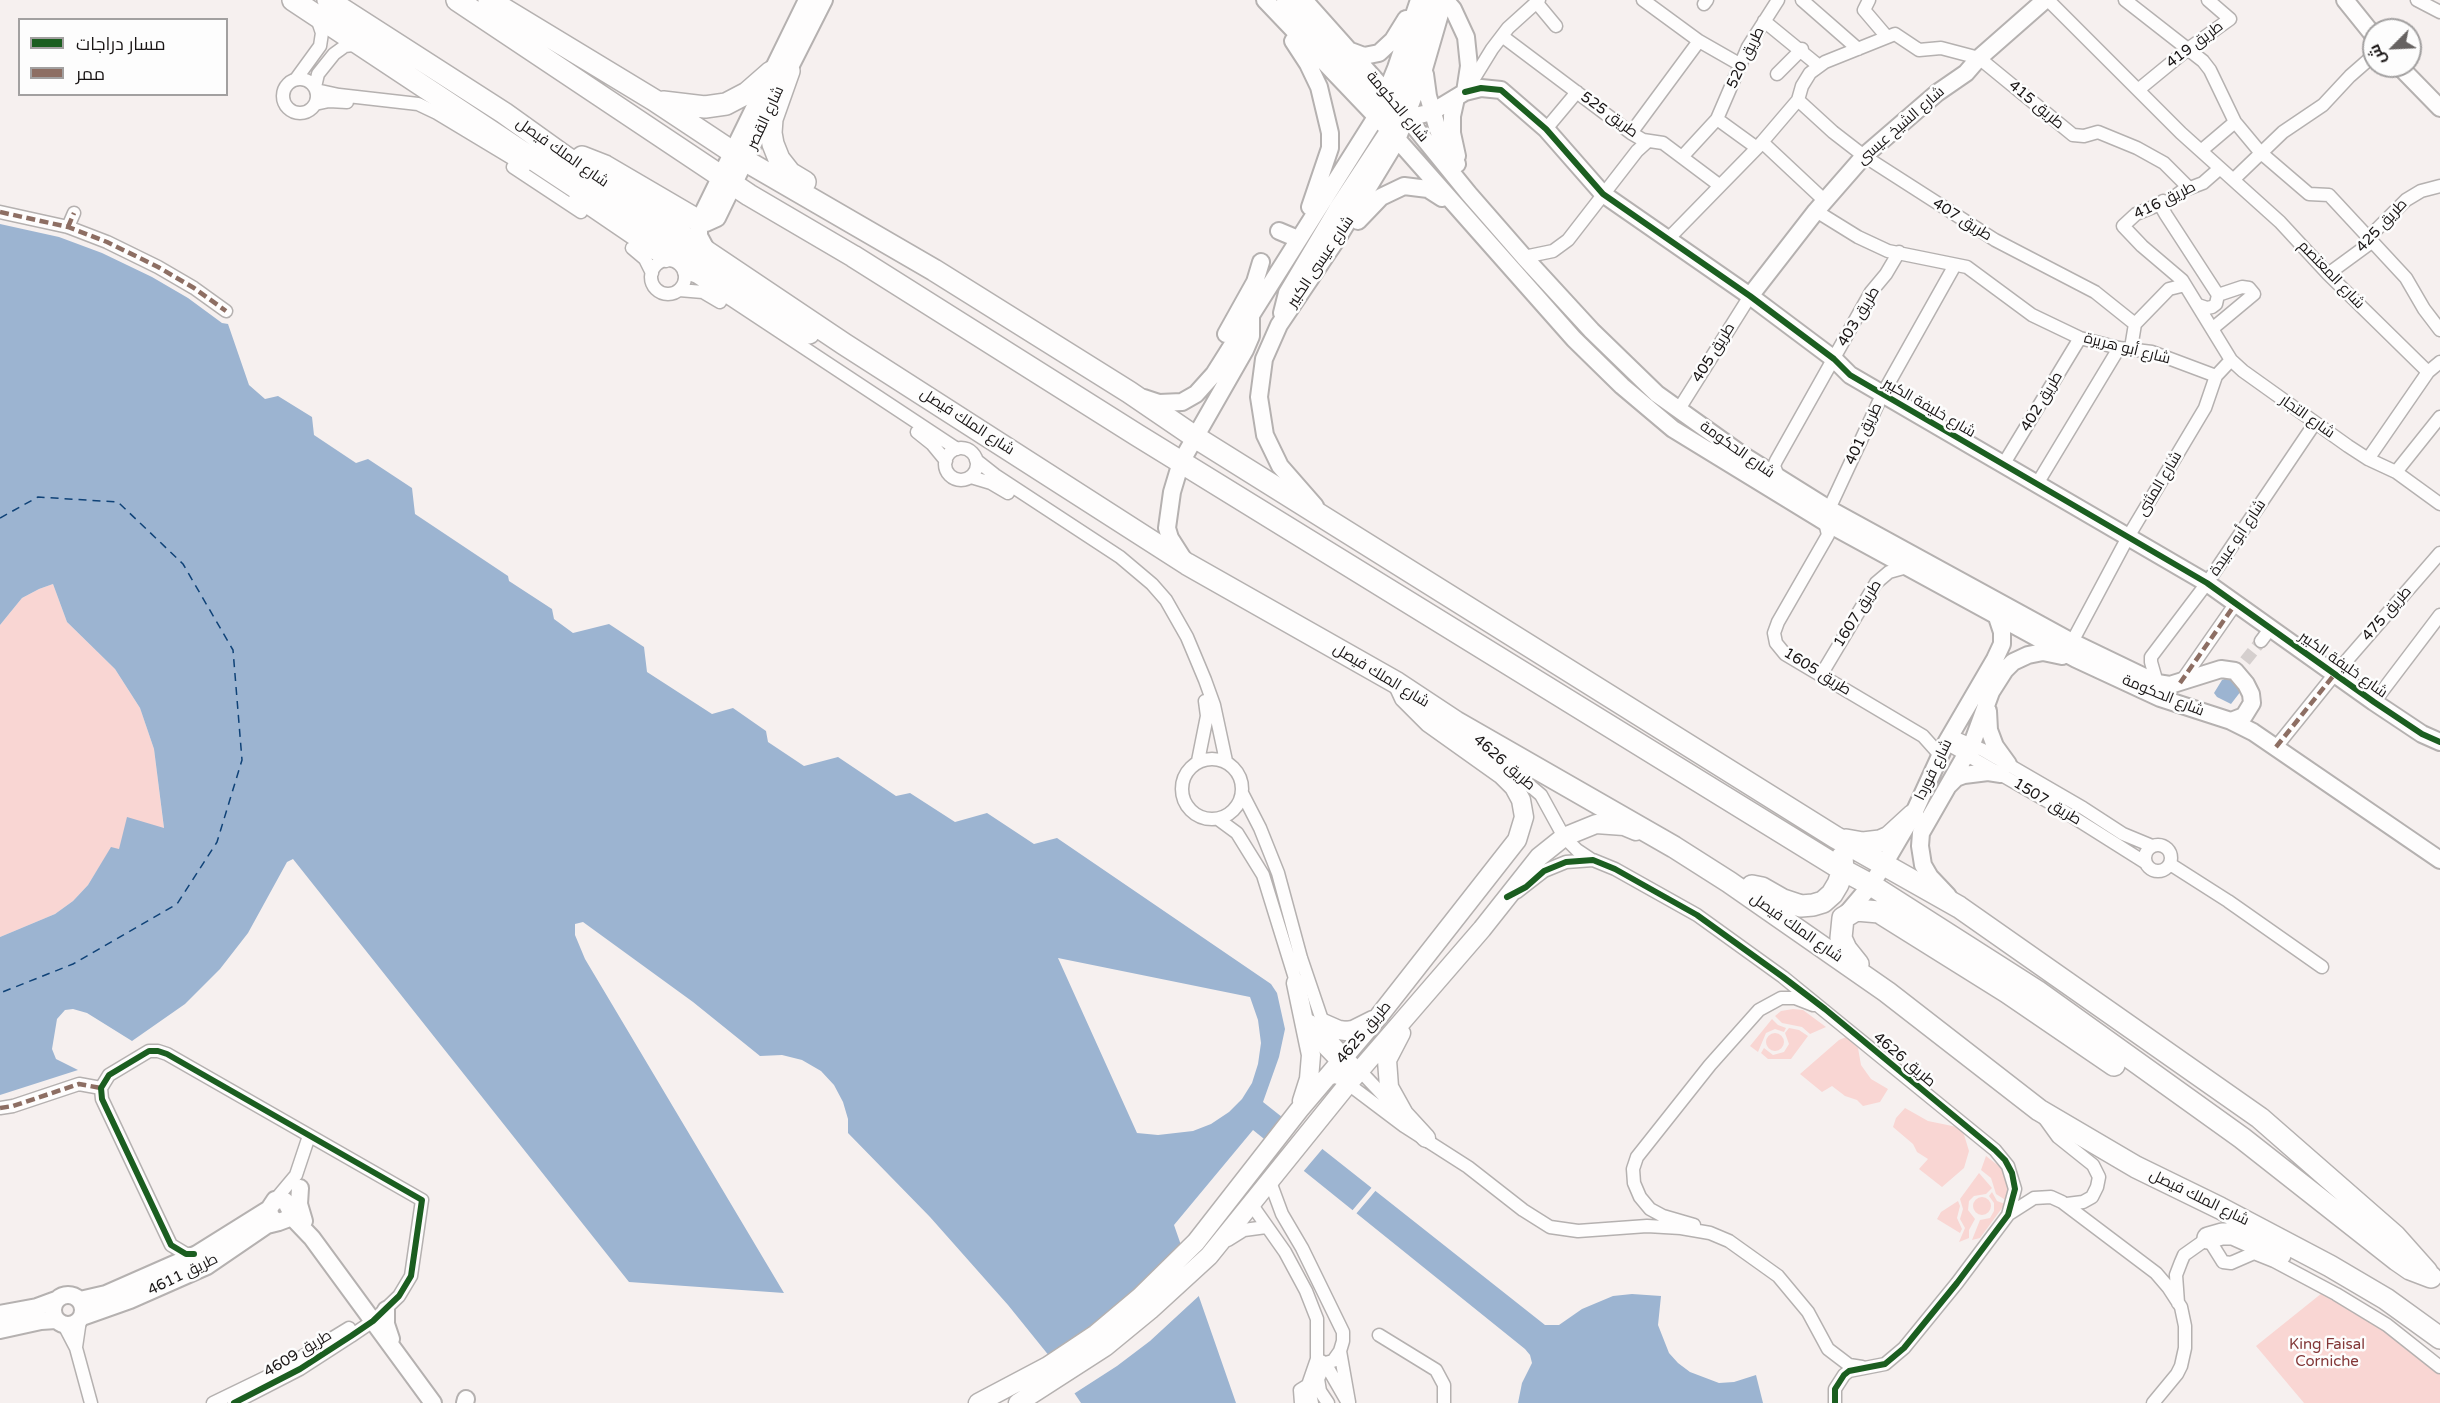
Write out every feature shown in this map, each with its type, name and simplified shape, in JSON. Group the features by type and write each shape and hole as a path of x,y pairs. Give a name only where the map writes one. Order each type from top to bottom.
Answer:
{"highway":[{"path":"293,0 322,7 361,44 645,234 756,304 802,331 844,344"},
{"path":"457,0 726,180 853,256 1843,870 1871,885 2037,992 2242,1138 2410,1269 2437,1276"},
{"path":"489,0 654,100 739,156 934,270 1129,392 1195,437 1325,516 1835,837 1959,908 2260,1118 2329,1177 2437,1276"},
{"name":"شارع الملك فيصل","path":"322,7 504,113 564,156 844,344 1187,564 1397,683 1456,722 1730,882 1887,992 2039,1110 2136,1167 2330,1266 2386,1299 2440,1338"},
{"path":"654,100 705,107 726,104 780,72"},
{"path":"780,72 772,119 773,144 779,159 790,173 884,230 934,270"},
{"path":"564,156 581,156 605,166 699,221"},
{"path":"1835,837 1863,843 1880,841 1920,818"},
{"path":"1730,882 1762,888 1783,900 1801,906 1823,902 1832,894 1843,870 1842,853 1835,837"},
{"path":"1887,992 1846,949 1841,938 1843,918 1856,910 1878,912 2007,992 2143,1084 2242,1138"},
{"path":"2208,1238 2222,1234 2234,1234 2301,1264 2330,1266"}],"main road":[{"name":"شارع القصر","path":"780,72 807,0"},
{"name":"شارع القصر","path":"699,221 706,223 717,218 726,180 780,72 824,0"},
{"name":"شارع الحكومة","path":"1304,0 1348,50 1391,109"},
{"path":"1348,50 1364,56 1378,53 1393,40 1418,0"},
{"name":"شارع عيسى الكبير","path":"1391,109 1418,0"},
{"path":"1279,231 1321,249 1393,135 1391,109 1432,0"},
{"path":"1444,0 1464,60 1461,95 1452,116 1452,133 1459,168 1469,194"},
{"name":"شارع عيسى الكبير","path":"1129,392 1159,403 1182,402 1196,394 1214,374 1297,240 1391,109 1424,69 1444,0"},
{"name":"شارع الشيخ عيسى","path":"1750,296 1820,206 1864,156 1919,108 1966,72 2046,0"},
{"path":"2345,0 2362,21"},
{"name":"شارع الحكومة","path":"1273,2 1391,109 1524,257 1632,372 1679,409 1827,515 1907,567 2076,659 2179,706 2231,721 2276,747 2440,860"},
{"path":"1273,2 1319,87 1330,133 1330,148 1297,240"},
{"path":"1424,69 1432,112 1446,147 1459,168"},
{"path":"2411,78 2440,108"},
{"name":"شارع خليفة الكبير","path":"1461,95 1481,88 1501,90 1546,129 1603,194 1750,296 1834,359 1850,375 2206,583 2236,603 2265,635 2334,675 2374,702 2438,738"},
{"path":"1391,109 1432,112 1461,95"},
{"name":"شارع الحكومة","path":"1393,135 1581,347 1673,429 1827,515 2157,683 2170,685 2180,683 2221,669 2240,666 2251,694 2252,703 2244,716 2231,721"},
{"name":"شارع عيسى الكبير","path":"1325,516 1280,466 1265,435 1259,397 1264,359 1279,325 1311,266 1321,249 1337,239 1393,135"},
{"path":"1337,239 1356,224 1381,196 1397,188 1412,186 1438,194 1489,243"},
{"path":"699,221 699,236 707,251"},
{"path":"1297,240 1311,266"},
{"path":"1214,374 1226,334 1255,282 1261,262"},
{"name":"شارع عيسى الكبير","path":"1187,564 1170,538 1167,528 1172,492 1182,462 1245,350 1251,336 1251,312"},
{"name":"شارع فوردا","path":"1920,818 1946,745 2002,644 2002,632 1996,614"},
{"name":"شارع فوردا","path":"1843,918 1871,885 1920,818 1948,786 1969,749 1991,692 2005,670 2013,662 2028,655 2043,652 2076,659"},
{"name":"طريق 4625","path":"1052,1373 1140,1297 1196,1242 1324,1080 1379,1016 1517,840 1524,817 1521,800 1514,787 1502,775 1423,717 1404,698 1397,683"},
{"path":"1948,786 1956,778 1964,775 2005,769 1989,730 1987,715 1991,692"},
{"path":"1920,818 1923,865 1930,877 1959,908"},
{"name":"طريق 4625","path":"1052,1373 1105,1347 1209,1256 1353,1078 1482,929 1539,856 1564,837 1581,828 1607,823 1624,826 1674,848"},
{"path":"1296,983 1311,1054 1309,1079 1296,1115"},
{"path":"1412,1008 1390,1051 1386,1074 1393,1097 1404,1114 1426,1138"},
{"path":"1323,1023 1339,1030 1353,1030 1379,1016"},
{"path":"300,1188 301,1214 312,1238 371,1319 421,1403"},
{"path":"282,1215 312,1238"},
{"path":"282,1215 371,1319 386,1324 393,1349 433,1403"},
{"name":"طريق 4611","path":"72,1317 106,1294 282,1215"},
{"name":"طريق 4611","path":"0,1330 72,1317 130,1300 207,1266 270,1233 282,1215"},
{"path":"0,1314 38,1307 67,1294 72,1317"},
{"path":"56,1300 52,1310 72,1317"},
{"path":"978,1403 1052,1373"},
{"path":"1018,1403 1052,1373"}],"street":[{"path":"1643,0 1699,41 1741,65"},
{"name":"طريق 520","path":"1682,157 1717,119 1748,46 1778,0"},
{"path":"1802,0 1858,48"},
{"path":"1869,0 1864,10 1887,36"},
{"name":"شارع المعتصم","path":"2046,0 2219,169 2234,179 2280,222 2328,274 2428,372"},
{"path":"2126,0 2188,49 2210,70 2235,122 2260,152 2309,194 2330,195 2370,236 2406,278 2424,309 2440,330"},
{"name":"طريق 419","path":"2138,90 2188,49 2230,19 2208,0"},
{"path":"2417,0 2440,12"},
{"path":"1461,95 1491,49 1538,1 1556,26"},
{"path":"322,7 320,46 296,79 285,89 284,99 287,106 294,111 303,112 315,104 336,101 396,107 435,118 559,197 627,244 645,259 657,290 666,294 679,290 691,290 709,295 915,430 932,444 946,461"},
{"path":"1764,21 1819,66"},
{"path":"1669,238 1760,145 1798,100 1802,86 1810,73 1819,66 1887,36 1897,34 1919,50 1941,48 1979,58"},
{"name":"طريق 525","path":"1502,36 1631,133 1648,141 1663,143 1719,185"},
{"path":"1631,133 1699,41"},
{"path":"315,104 318,74 334,54 345,46 361,44"},
{"path":"1777,74 1802,50"},
{"name":"طريق 415","path":"1979,58 2070,133 2080,137 2098,132 2137,148 2164,163 2189,188"},
{"path":"2234,179 2283,132 2324,105 2362,66"},
{"path":"296,79 307,80 316,88 339,94 407,102 428,108 544,178 666,261 679,264 684,272 700,280 957,449"},
{"path":"1546,129 1577,92"},
{"name":"طريق 407","path":"1798,100 1864,156 1995,240 2095,292 2135,324"},
{"path":"1717,119 1760,145 1820,206"},
{"path":"2202,150 2235,122"},
{"path":"1524,257 1561,247 1637,151 1648,141"},
{"name":"طريق 416","path":"2185,285 2174,272 2133,238 2123,226 2136,214 2203,183 2219,169"},
{"name":"طريق 425","path":"2328,274 2369,244 2370,236 2406,200 2421,191 2440,186"},
{"path":"2163,201 2162,208 2166,215 2218,295 2216,304 2212,307 2198,305"},
{"name":"شارع أبو هريرة","path":"1820,206 1858,237 1888,251 1967,267 2032,315 2080,338 2152,352 2216,376"},
{"path":"0,212 68,227 158,267 194,288 226,311"},
{"path":"68,227 74,213"},
{"name":"طريق 403","path":"1779,479 1774,466 1776,461 1871,292 1886,274 1899,252"},
{"path":"652,273 657,265 666,261"},
{"name":"طريق 401","path":"1827,515 1882,395 1955,265"},
{"path":"679,290 684,282 684,272"},
{"path":"2037,484 2125,348 2135,324 2169,289 2185,285"},
{"name":"شارع التجار","path":"2185,285 2231,360 2243,371 2368,459 2396,472 2440,504"},
{"path":"2212,329 2254,294 2249,288 2242,287 2218,295"},
{"name":"طريق 405","path":"1679,409 1750,296"},
{"name":"طريق 402","path":"2003,465 2080,338"},
{"name":"شارع المثنى","path":"2073,642 2128,537 2205,408 2216,376 2231,360"},
{"path":"2368,459 2428,372 2440,362"},
{"path":"2396,472 2440,418"},
{"name":"شارع أبو عبيدة","path":"2157,683 2151,657 2206,583 2315,423"},
{"path":"1198,761 1207,716 1203,695 1180,639 1160,604 1139,582 1116,564 997,486 971,477 962,480 953,478 946,471 946,461 950,453 957,449 967,449 976,460 995,475 1137,569 1159,592 1177,618 1205,680 1214,705 1226,761"},
{"path":"971,477 976,469 976,460"},
{"name":"طريق 1605","path":"1827,515 1826,540 1778,622 1774,633 1779,649 1923,736 1946,745"},
{"name":"طريق 475","path":"2276,747 2334,675 2440,553"},
{"name":"طريق 1607","path":"1821,675 1876,583 1889,572 1907,567"},
{"path":"2180,683 2236,603"},
{"path":"2374,702 2440,615"},
{"name":"طريق 4626","path":"1456,722 1541,795 1564,837 1577,850 1697,915 1824,1009 2000,1154 2012,1173 2015,1189 2008,1215"},
{"name":"طريق 1507","path":"1946,745 1969,749 2123,834 2152,846"},
{"path":"1242,793 1237,807 1232,812 1218,819 1203,818 1186,805 1182,783 1188,770 1198,761 1212,758 1226,761 1237,771 1242,793 1260,828 1278,873 1301,958 1323,1023 1342,1060"},
{"name":"طريق 1507","path":"2005,769 2146,863"},
{"path":"1218,819 1237,833 1263,875 1286,942 1296,983 1318,1040 1342,1060"},
{"path":"2160,845 2167,848 2171,854 2171,863 2166,869 2159,871 2151,869 2146,863 2145,855 2152,846 2160,845"},
{"path":"1507,897 1520,891 1544,871 1577,860 1593,860"},
{"path":"2171,863 2322,967"},
{"name":"طريق 4626","path":"1824,1009 1795,998 1781,998 1760,1010 1710,1065 1637,1157 1633,1169 1634,1183 1640,1197 1650,1209 1730,1241 1778,1276 1808,1312 1824,1343 1837,1357 1849,1365 1872,1368"},
{"path":"194,1254 178,1251 167,1238 104,1104 101,1088 109,1075 145,1052 158,1051 167,1054 419,1198"},
{"name":"طريق 4626","path":"1342,1060 1353,1078 1426,1138 1550,1227 1578,1231 1647,1226 1703,1231"},
{"path":"1324,1080 1335,1077 1353,1078"},
{"path":"0,1108 13,1106 79,1084 101,1088"},
{"path":"2039,1110 2058,1137 2093,1164 2099,1177 2092,1197 2083,1202 2067,1204"},
{"path":"282,1215 296,1175 313,1139"},
{"name":"طريق 4611","path":"282,1215 300,1188 313,1139"},
{"path":"1195,1270 1209,1263 1272,1187 1282,1166"},
{"path":"1272,1187 1282,1214 1338,1318 1343,1332 1340,1351 1333,1360 1321,1361"},
{"name":"طريق 4626","path":"1835,1403 1835,1389 1844,1375 1849,1371 1885,1364 1904,1348 2008,1215 2028,1200 2051,1197 2067,1204 2156,1273 2178,1303"},
{"name":"طريق 4609","path":"371,1319 402,1279 419,1198"},
{"name":"طريق 4609","path":"213,1403 371,1319 403,1291 411,1275 419,1198"},
{"path":"1254,1208 1285,1252 1303,1284 1317,1319 1321,1361 1318,1383 1328,1403"},
{"path":"1227,1241 1244,1230 1266,1227"},
{"path":"2208,1238 2219,1260 2231,1263 2254,1253 2314,1282 2387,1325 2440,1367"},
{"name":"طريق 4626","path":"2153,1403 2177,1374 2183,1359 2185,1326 2178,1303 2176,1275 2184,1255 2208,1238"},
{"path":"72,1317 76,1348 91,1403"},
{"path":"1318,1328 1338,1318"},
{"path":"1380,1335 1436,1370 1444,1385 1444,1403"},
{"path":"1340,1351 1349,1403"},
{"path":"1301,1403 1300,1390 1308,1385 1321,1361"},
{"path":"1321,1361 1349,1403"},
{"name":"طريق 4609","path":"234,1403 276,1371"},
{"path":"1308,1385 1312,1403"}],"green space":[{"path":"53,584 67,622 115,669 140,708 154,749 164,829 119,849 111,848 88,885 73,901 55,914 0,937 0,625 22,598"},
{"path":"1803,1010 1826,1027 1810,1034 1802,1027 1782,1023 1775,1016 1781,1011"},
{"path":"1772,1019 1778,1025 1786,1028 1784,1032 1775,1029 1766,1033 1758,1052 1750,1046"},
{"path":"1789,1028 1799,1030 1808,1036 1791,1059 1768,1059 1761,1053 1764,1048 1773,1055 1784,1052 1789,1044 1785,1033"},
{"path":"1775,1033 1782,1035 1784,1042 1782,1049 1775,1051 1768,1049 1766,1042 1768,1035"},
{"path":"1846,1037 1858,1048 1861,1065 1871,1079 1888,1089 1880,1102 1863,1106 1832,1086 1822,1092 1800,1074 1839,1040"},
{"path":"1905,1108 1928,1121 1962,1128 1969,1151 1964,1168 1942,1187 1919,1169 1928,1159 1917,1152 1913,1144 1893,1127 1896,1118"},
{"path":"1986,1156 2004,1170 2010,1187 2007,1201 1996,1194 1991,1178 1981,1170"},
{"path":"1979,1173 1992,1188 1986,1194 1974,1196 1969,1201 1968,1210 1975,1219 1969,1230 1969,1238 1959,1242 1965,1228 1960,1219 1963,1209 1960,1199"},
{"path":"1992,1192 1997,1201 2005,1204 1980,1238 1972,1240 1980,1220 1990,1218 1994,1211 1994,1203 1989,1196"},
{"path":"1982,1197 1989,1199 1991,1206 1989,1213 1982,1215 1975,1213 1973,1206 1975,1199"},
{"path":"1958,1201 1960,1206 1957,1218 1962,1229 1960,1233 1937,1219 1941,1212"},
{"name":"King Faisal Corniche","path":"2322,1293 2402,1340 2440,1371 2440,1403 2304,1403 2256,1346"}],"water":[{"path":"0,224 59,237 102,253 152,277 188,298 222,323 228,324 249,385 265,399 278,396 312,417 314,435 356,463 368,459 412,488 415,514 508,576 509,581 552,609 554,619 573,633 609,624 644,647 647,672 712,714 733,708 766,731 768,742 804,766 838,757 896,796 910,793 955,822 987,813 1034,844 1057,838 1271,984 1277,993 1285,1029 1279,1057 1263,1102 1545,1325 1559,1325 1582,1309 1613,1296 1632,1294 1661,1296 1658,1325 1669,1353 1678,1363 1690,1372 1719,1383 1734,1382 1756,1375 1763,1403 1518,1403 1522,1383 1532,1363 1525,1349 1253,1130 1174,1225 1236,1403 1081,1403 1050,1357 1008,1305 930,1217 848,1133 848,1119 843,1102 834,1085 821,1071 802,1060 782,1055 760,1056 693,1002 583,922 575,924 575,935 585,959 784,1293 629,1282 293,859 287,862 248,933 220,969 185,1004 132,1041 87,1013 73,1009 65,1010 57,1019 52,1049 56,1059 78,1070 0,1095 0,937 55,914 73,901 88,885 111,847 119,849 127,817 164,828 154,749 140,708 115,669 67,622 53,584 22,598 0,625","holes":["1058,958 1250,997 1258,1020 1261,1043 1252,1083 1242,1099 1229,1112 1211,1124 1193,1131 1158,1135 1137,1133"]},
{"path":"2227,678 2238,684 2241,691 2231,704 2214,693 2222,680"}],"pier":[{"path":"1285,1115 1324,1147 1302,1173 1263,1141"},
{"path":"1373,1186 1377,1189 1355,1215 1351,1212"},
{"path":"1184,1244 1201,1294 1150,1341 1072,1395 1048,1358 1121,1305"}],"ferry route":[{"path":"0,518 38,497 118,502 183,564 233,650 242,760 217,842 177,904 73,964 0,993"}],"tunnel":[{"path":"2245,661 2261,641"}],"marked path":[{"path":"0,212 68,227 107,242 158,267 194,288 226,311"},
{"path":"68,227 74,213"},
{"path":"2180,683 2236,603"},
{"path":"2276,747 2334,675"},
{"path":"0,1108 13,1106 79,1084 101,1088"}],"cycle path":[{"path":"1465,92 1481,88 1501,90 1546,129 1603,194 1750,296 1834,359 1850,375 2207,583 2374,702 2422,734 2440,742"},
{"path":"1507,897 1526,887 1544,871 1566,862 1593,860 1615,869 1697,915 1783,977 1825,1009 2005,1160 2012,1173 2015,1189 2008,1215 1904,1348 1885,1364 1849,1371 1835,1389 1835,1403"},
{"path":"194,1254 186,1254 171,1245 102,1099 101,1088 109,1075 149,1051 167,1054 422,1200 411,1276 399,1296 373,1321 351,1336 300,1369 234,1403"}]}
